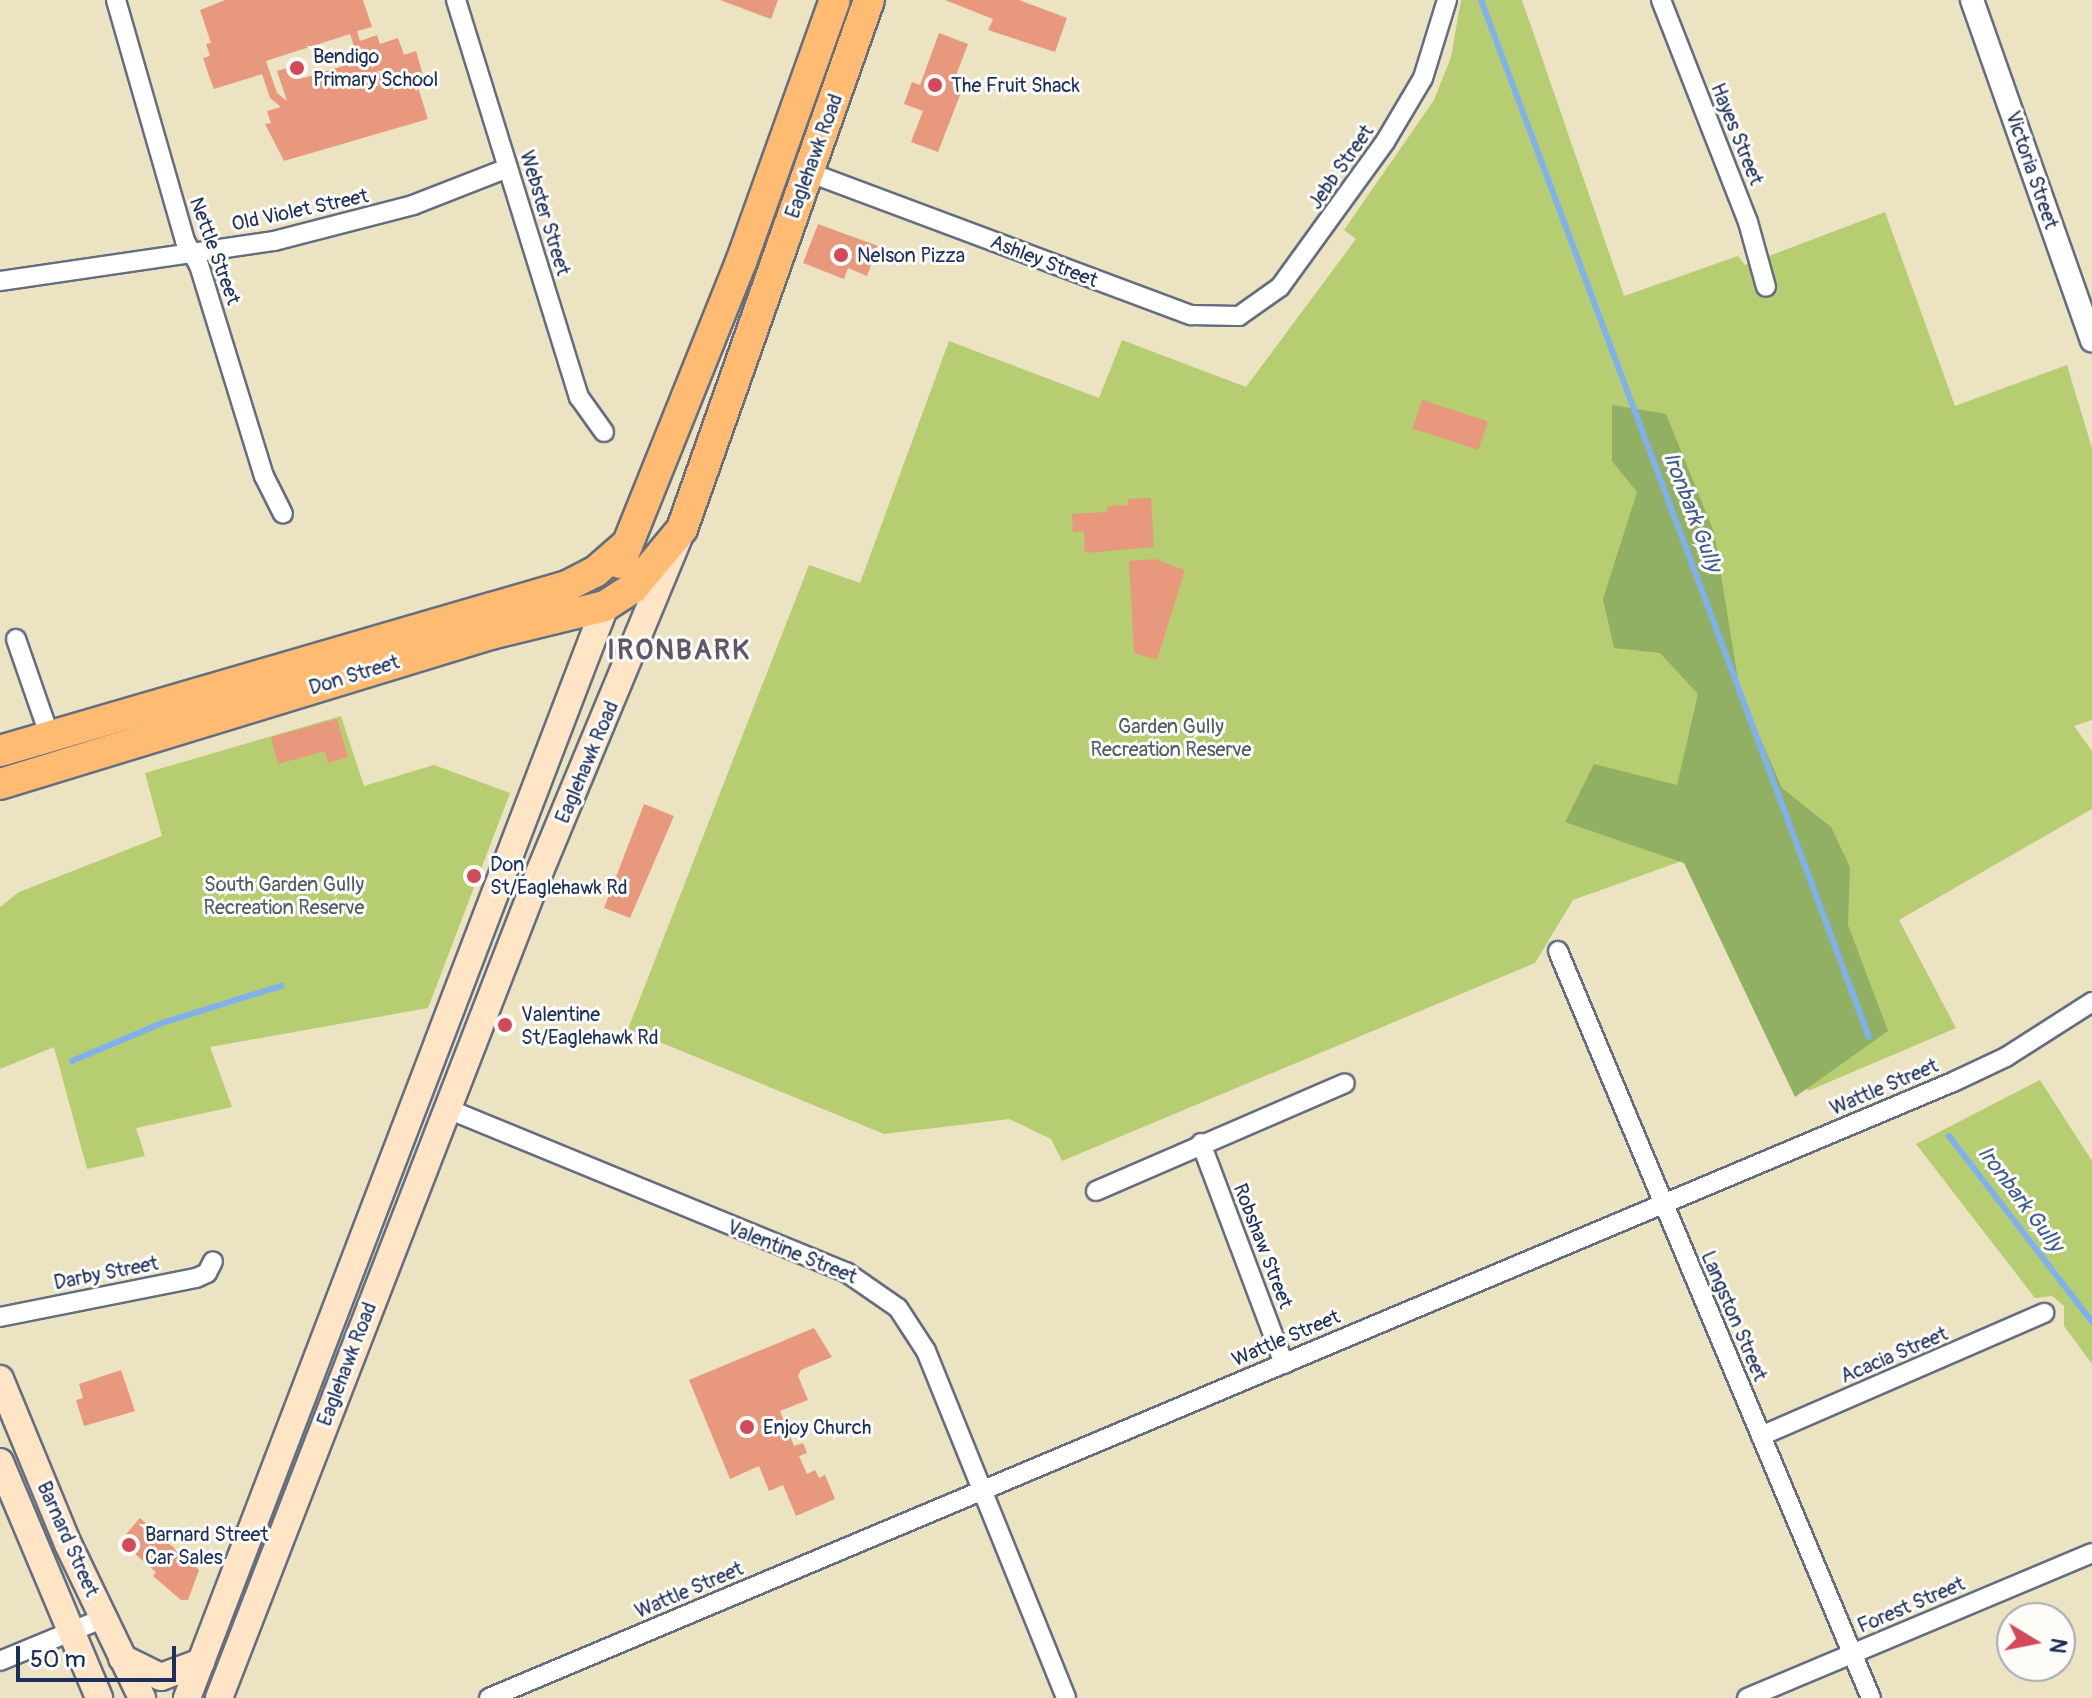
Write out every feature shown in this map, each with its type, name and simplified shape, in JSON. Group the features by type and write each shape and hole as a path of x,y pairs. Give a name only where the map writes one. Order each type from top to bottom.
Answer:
{"highway":[{"name":"Eaglehawk Road","path":"605,606 778,161 835,0"},
{"name":"Eaglehawk Road","path":"682,529 869,0"},
{"name":"Ashley Street","path":"778,161 808,172"},
{"name":"Don Street","path":"0,784 491,634 605,606 633,588 682,529"},
{"name":"Don Street","path":"0,751 567,586 595,572 627,544"}],"main road":[{"name":"Eaglehawk Road","path":"219,1698 540,871 617,692 682,529"},
{"name":"Eaglehawk Road","path":"187,1698 605,606"},
{"path":"571,697 600,688 617,692"},
{"name":"Valentine Street","path":"419,1097 448,1109"},
{"name":"Barnard Street","path":"0,1379 142,1698"},
{"name":"Barnard Street","path":"2,1475 99,1698"},
{"path":"122,1658 161,1677 180,1674 201,1662"}],"street":[{"name":"Nettle Street","path":"116,0 191,254 199,265 264,476 283,514"},
{"name":"Webster Street","path":"456,0 579,397 604,432"},
{"name":"Jebb Street","path":"1222,319 1269,299 1362,176 1423,78 1447,0"},
{"name":"Hayes Street","path":"1661,0 1748,222 1766,287"},
{"name":"Victoria Street","path":"1979,1 2092,340"},
{"name":"Old Violet Street","path":"0,281 191,254 373,217 508,168"},
{"name":"Ashley Street","path":"808,172 1181,312 1222,319"},
{"path":"16,639 50,737"},
{"name":"Langston Street","path":"1558,951 1871,1698"},
{"name":"Wattle Street","path":"489,1698 1953,1082 2006,1057 2092,1002"},
{"path":"1096,1191 1345,1083"},
{"name":"Valentine Street","path":"448,1109 868,1283 898,1308 921,1340 979,1491 1066,1698"},
{"name":"Robshaw Street","path":"1201,1143 1284,1364"},
{"name":"Darby Street","path":"0,1317 196,1278 207,1273 213,1261"},
{"name":"Acacia Street","path":"1761,1436 2044,1313"},
{"name":"Forest Street","path":"1747,1698 2092,1553"},
{"path":"0,1661 104,1618"}],"green space":[{"name":"Garden Gully Recreation Reserve","path":"1461,0 1522,0 1624,296 1738,256 1745,265 1885,212 1955,406 2067,365 2092,448 2092,720 2074,726 2092,751 2092,809 1899,920 1956,1028 1808,1091 1704,853 1573,900 1535,963 1062,1161 1051,1139 1009,1119 884,1134 628,1029 809,565 860,583 949,341 1099,398 1122,340 1246,387 1356,239 1344,230 1434,100 1451,57"},
{"path":"1612,405 1666,414 1714,532 1740,692 1782,788 1831,827 1850,867 1848,925 1888,1031 1795,1097 1684,863 1565,822 1594,764 1677,785 1698,694 1660,653 1614,648 1603,599 1637,492 1612,461"},
{"name":"South Garden Gully Recreation Reserve","path":"341,716 364,786 434,765 510,793 428,1008 210,1047 232,1107 136,1128 145,1156 87,1169 54,1047 0,1069 0,907 19,892 162,836 145,773"},
{"path":"2040,1080 2092,1161 2092,1364 2064,1326 2064,1306 2052,1296 2035,1298 1916,1144"}],"building":[{"path":"225,0 363,0 372,27 357,31 360,41 377,35 380,44 398,38 404,55 416,51 424,79 416,81 428,119 284,161 265,124 271,123 267,111 281,107 270,98 262,74 214,89 203,58 210,56 206,44 211,43 200,10","holes":["350,34 359,61 304,78 299,64 277,71 287,101 277,93 266,61"]},
{"path":"720,0 778,0 771,19"},
{"path":"945,0 1019,0 1067,18 1055,52 988,30 993,19"},
{"path":"939,33 968,44 952,86 962,90 938,152 911,142 923,111 904,104 912,82 920,85"},
{"name":"Nelson Pizza","path":"818,224 878,246 867,276 848,268 844,279 803,263"},
{"path":"1422,400 1488,421 1478,450 1413,429"},
{"path":"1151,498 1154,547 1085,553 1084,531 1073,532 1072,514 1107,512 1107,506 1128,505 1128,499"},
{"path":"1155,559 1185,570 1157,660 1134,653 1129,561"},
{"path":"337,719 348,757 328,763 325,751 278,764 271,737"},
{"path":"644,804 674,816 630,918 604,908"},
{"name":"Enjoy Church","path":"814,1328 832,1357 801,1370 798,1376 808,1400 780,1411 794,1446 803,1443 807,1453 799,1456 807,1474 815,1470 819,1478 825,1475 835,1499 796,1516 783,1485 769,1491 759,1466 730,1479 689,1380"},
{"path":"121,1370 135,1411 84,1426 76,1400 83,1398 79,1384"},
{"path":"140,1518 199,1570 188,1600 181,1600 153,1576 156,1572 120,1541"}],"waterway":[{"name":"Ironbark Gully","path":"1481,0 1869,1037"},
{"path":"72,1061 162,1023 281,986"},
{"name":"Ironbark Gully","path":"1949,1136 2092,1322"}],"place":[{"name":"Bendigo Primary School","path":"297,68"},
{"name":"The Fruit Shack","path":"935,85"},
{"name":"Nelson Pizza","path":"841,255"},
{"name":"Don St/Eaglehawk Rd","path":"474,876"},
{"name":"Valentine St/Eaglehawk Rd","path":"505,1025"},
{"name":"Enjoy Church","path":"747,1427"},
{"name":"Barnard Street Car Sales","path":"129,1545"}],"district":[{"name":"IRONBARK","path":"679,651"}]}
